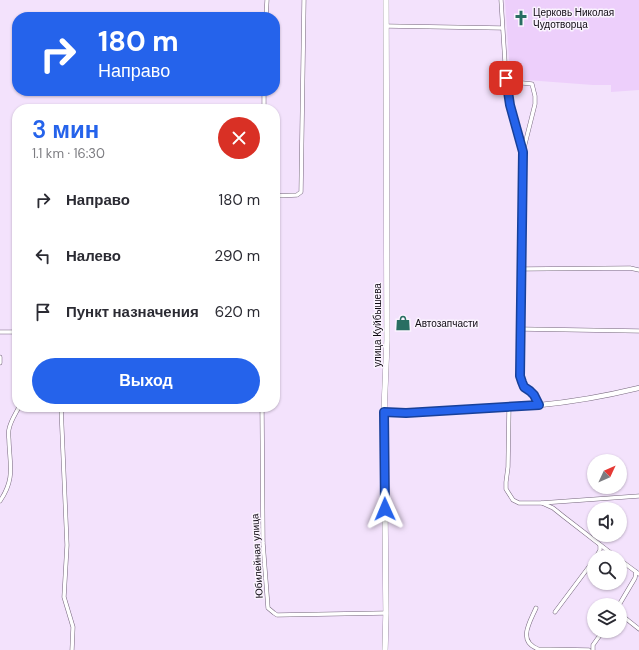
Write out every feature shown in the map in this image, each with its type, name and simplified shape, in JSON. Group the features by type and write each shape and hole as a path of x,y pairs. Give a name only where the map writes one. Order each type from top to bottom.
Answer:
{"highway":[{"name":"улица Куйбышева","path":"386,0 387,340 384,412 386,650"}],"street":[{"path":"266,12 267,0"},
{"path":"280,196 297,195 301,192 304,0"},
{"path":"501,0 506,78 510,105 523,152"},
{"path":"386,26 502,28"},
{"path":"506,78 514,82 532,84 535,96 535,104 523,152 520,376 524,387 534,395 539,405"},
{"path":"522,269 630,268 639,270"},
{"path":"521,329 639,331"},
{"path":"0,332 12,332"},
{"path":"0,357 0,363"},
{"path":"384,412 406,413 539,405 582,400 639,388"},
{"path":"509,407 506,490 513,500 519,503 540,503 639,496"},
{"path":"0,502 10,481 11,468 9,430 12,418 16,412"},
{"path":"61,412 67,545 64,597 73,627 72,650"},
{"name":"Юбилейная улица","path":"262,412 263,543 268,608 277,615 386,613"},
{"path":"540,503 553,508 607,550"},
{"path":"600,545 600,550"},
{"path":"623,598 636,578 637,573 627,565"},
{"path":"555,612 587,569"},
{"path":"536,608 526,637 530,645 538,649 589,650"},
{"path":"627,620 639,629"},
{"path":"593,650 593,645 598,638"}],"shaded area":[{"path":"505,0 639,0 639,90 611,92 611,85 513,79 510,75"}],"place":[{"name":"Церковь Николая Чудотворца","path":"521,18"},
{"name":"Автозапчасти","path":"403,323"}],"route":[{"path":"385,509 384,412 406,413 539,405 534,395 524,387 520,376 523,152 510,105 506,78"}]}
